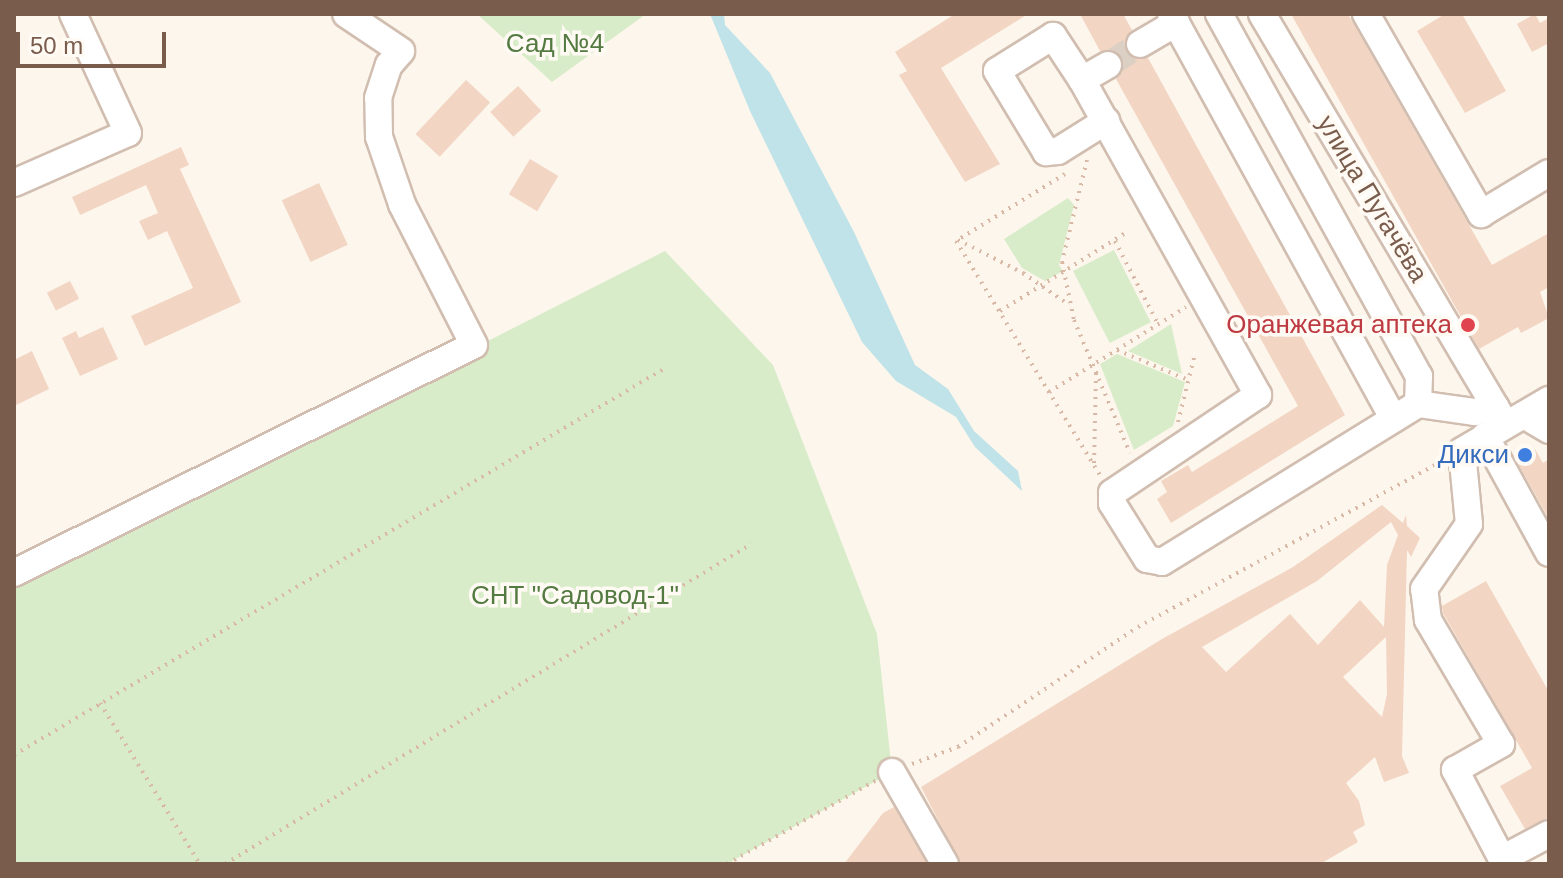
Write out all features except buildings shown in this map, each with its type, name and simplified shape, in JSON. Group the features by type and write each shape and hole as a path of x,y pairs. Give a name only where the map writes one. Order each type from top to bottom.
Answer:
{"street":[{"path":"14,183 128,133 73,14"},
{"path":"14,573 474,345 402,204 379,137 378,98 389,65 401,51 346,14"},
{"path":"1219,14 1419,376 1418,404"},
{"name":"улица Пугачёва","path":"1262,14 1502,420 1549,553"},
{"path":"1366,14 1481,214 1549,173"},
{"path":"1140,44 1173,18 1394,419"},
{"path":"1106,121 1058,151 1046,152 997,71 1053,36 1106,121 1258,395 1112,493 1112,503 1147,559 1162,562 1418,404 1475,412 1549,430"},
{"path":"1082,80 1108,65"},
{"path":"1549,400 1502,420 1462,451 1469,524 1424,589 1428,620 1501,744 1455,770 1504,862 1549,834"},
{"path":"892,772 945,864"}],"path":[{"path":"958,240 1087,160 1064,271 1071,307 1130,453"},
{"path":"999,311 1127,232"},
{"path":"958,240 1041,285 1071,307"},
{"path":"958,240 1112,493"},
{"path":"1115,240 1158,324"},
{"path":"1049,392 1205,295"},
{"path":"1116,350 1188,380"},
{"path":"1178,424 1195,354"},
{"path":"1094,465 1095,366"},
{"path":"14,755 667,367"},
{"path":"727,864 892,772 958,747 1138,627 1462,451"},
{"path":"225,864 751,544"},
{"path":"100,703 200,864"}],"green space":[{"name":"Сад №4","path":"477,14 646,14 552,82"},
{"path":"1068,198 1074,205 1059,265 1063,271 1045,281 1022,268 1004,239"},
{"path":"1114,250 1151,322 1110,343 1073,271"},
{"name":"СНТ \"Садовод-1\"","path":"665,251 773,365 877,634 892,772 727,864 14,864 14,582"},
{"path":"1171,324 1182,374 1128,351"},
{"path":"1117,354 1185,382 1173,426 1134,450 1100,364"}],"water":[{"path":"710,14 724,14 725,25 770,73 854,232 915,365 948,389 974,431 1018,471 1022,491 975,447 956,417 896,381 862,342 750,111"}],"tunnel":[{"path":"1108,65 1140,44"}],"place":[{"name":"Оранжевая аптека","path":"1468,325"},
{"name":"Дикси","path":"1525,455"}]}
